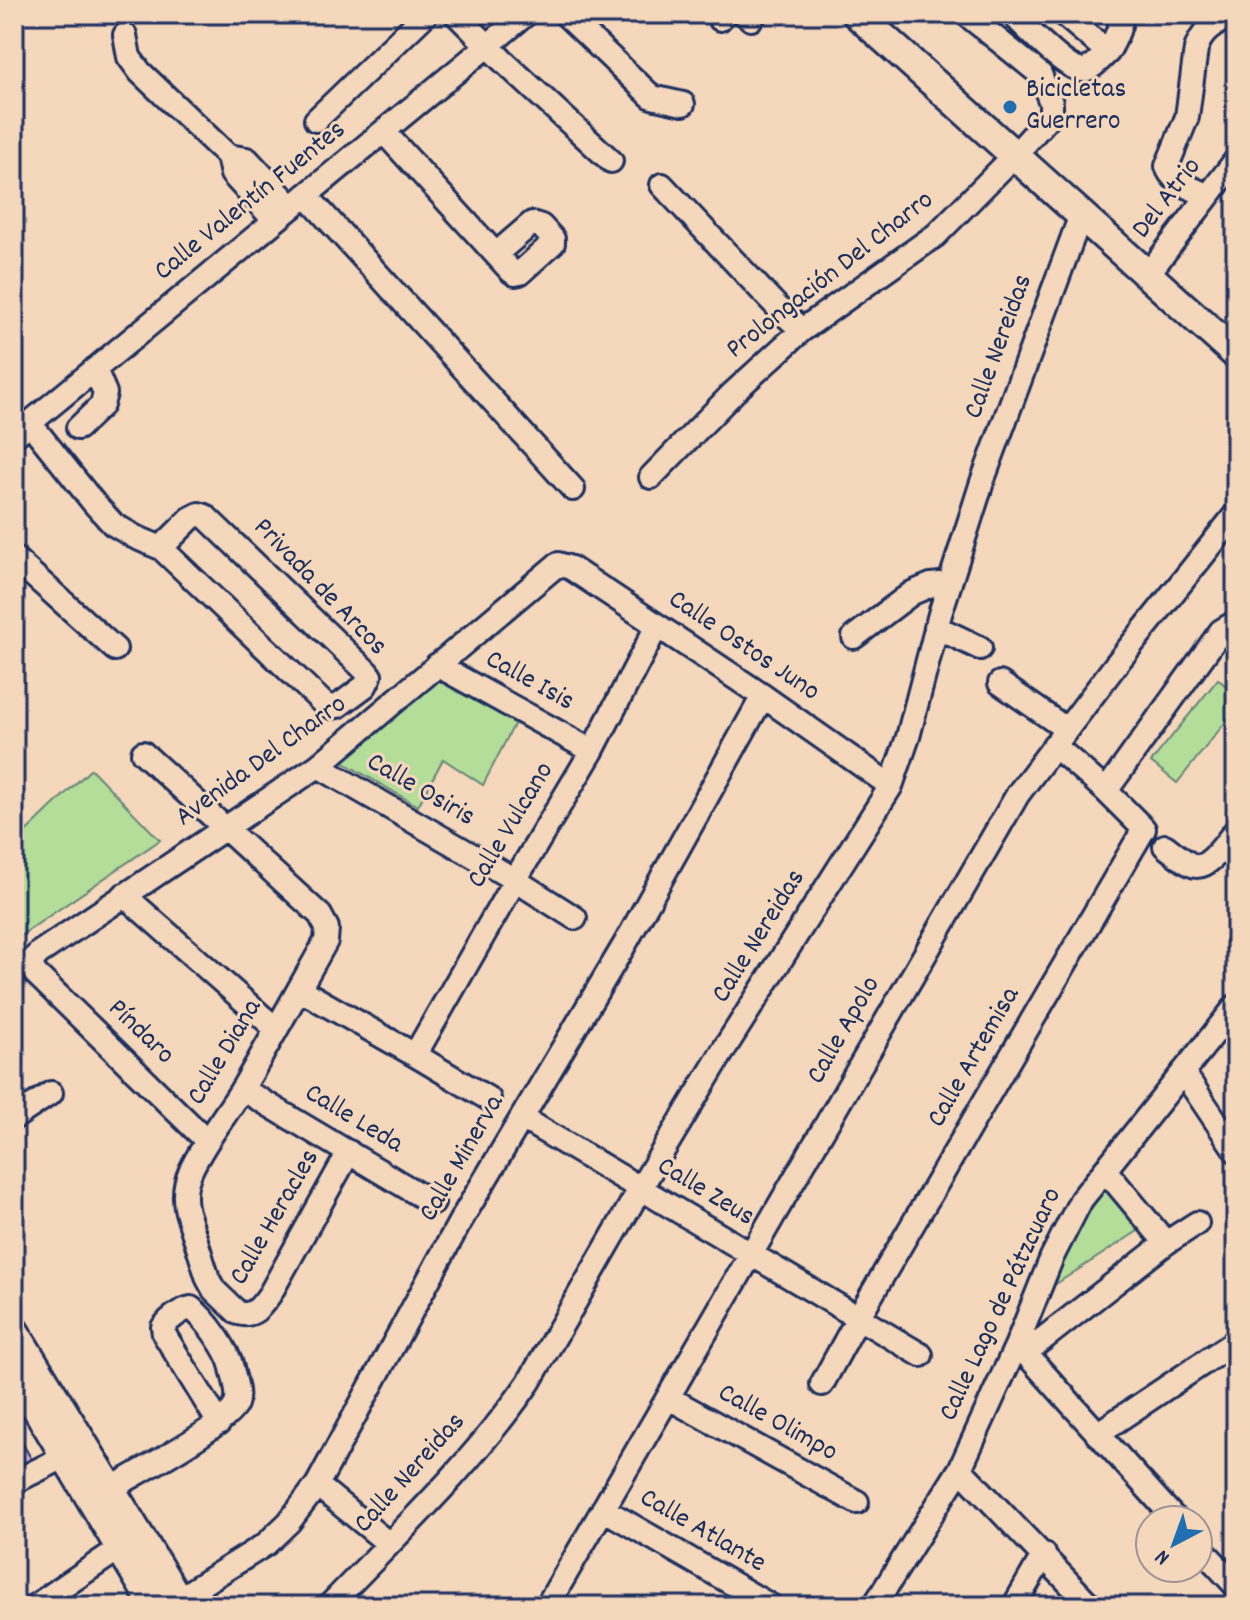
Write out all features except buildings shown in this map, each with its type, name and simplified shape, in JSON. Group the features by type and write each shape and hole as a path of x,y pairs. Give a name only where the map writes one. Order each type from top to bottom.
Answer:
{"main road":[{"path":"857,14 1236,354"},
{"path":"14,1331 110,1489 170,1604"},
{"path":"16,1377 120,1548 170,1604"}],"street":[{"path":"316,120 426,14"},
{"path":"456,14 611,161"},
{"name":"Calle Valentín Fuentes","path":"22,429 526,14"},
{"path":"565,14 652,97 683,104"},
{"path":"745,14 751,19 755,14"},
{"name":"Prolongación Del Charro","path":"651,477 733,393 802,330 936,235 1048,118 1051,103 1040,74 966,14"},
{"path":"1012,14 1060,59 1072,68 1084,70 1108,52 1116,38 1122,14"},
{"path":"1063,14 1108,52"},
{"path":"1208,196 1175,179 1167,166 1187,117 1199,40 1209,28 1232,14"},
{"path":"125,35 129,57 140,72 228,156 232,174 291,208 573,489"},
{"path":"384,132 496,254"},
{"name":"Del Atrio","path":"1148,274 1236,160"},
{"path":"662,185 802,330"},
{"name":"Calle Nereidas","path":"329,1606 440,1491 515,1403 726,1046 891,786 908,737 936,627 982,482 1081,215"},
{"path":"78,428 102,405 105,393 95,369"},
{"name":"Privada de Arcos","path":"22,429 113,524 161,548 324,704 338,706 368,683 370,676 367,672 205,516 193,516 161,548"},
{"name":"Calle Apolo","path":"547,1606 1018,794 1060,737 1232,526"},
{"path":"14,558 115,649"},
{"name":"Calle Ostos Juno","path":"558,564 571,568 891,786"},
{"name":"Avenida Del Charro","path":"31,967 39,953 318,766 558,564"},
{"path":"854,637 912,593 931,585 950,583"},
{"path":"1000,683 1060,737 1106,791 1221,631 1236,622"},
{"name":"Calle Vulcano","path":"415,1055 592,751 657,626"},
{"path":"936,627 980,648"},
{"name":"Calle Isis","path":"437,665 592,751"},
{"name":"Calle Minerva","path":"170,1604 266,1544 289,1522 317,1485 461,1220 625,944 763,696"},
{"path":"143,753 225,828"},
{"name":"Calle Osiris","path":"318,766 575,918"},
{"name":"Calle Artemisa","path":"822,1384 1144,829 1106,791"},
{"name":"Calle Diana","path":"225,828 320,915 327,928 326,941 242,1089 207,1141 187,1181 184,1201 202,1263 214,1290 238,1313 253,1313"},
{"path":"1165,846 1193,866 1203,866 1236,830"},
{"path":"124,895 276,1029"},
{"name":"Píndaro","path":"31,967 207,1141"},
{"path":"299,989 489,1099"},
{"name":"Calle Lago de Pátzcuaro","path":"874,1606 960,1469 1021,1348 1052,1257 1070,1217 1236,1006"},
{"path":"1183,1072 1236,1151"},
{"name":"Calle Leda","path":"242,1089 433,1203"},
{"path":"14,1118 51,1093"},
{"name":"Calle Zeus","path":"522,1118 921,1355"},
{"name":"Calle Heracles","path":"253,1313 270,1294 349,1152"},
{"path":"1105,1170 1166,1243"},
{"path":"1161,1504 1021,1348 1197,1223"},
{"path":"110,1489 219,1423 236,1407 238,1397 224,1349 198,1313 191,1308 186,1309 168,1321 163,1327 164,1334 219,1423"},
{"path":"1097,1434 1236,1341"},
{"name":"Calle Olimpo","path":"669,1398 857,1502"},
{"path":"14,1482 66,1456"},
{"path":"960,1469 1091,1606"},
{"path":"317,1485 389,1544"},
{"name":"Calle Atlante","path":"603,1509 771,1606"},
{"path":"35,1606 120,1548"},
{"path":"1014,1606 1044,1554"},
{"path":"1214,1562 1236,1586"}],"green space":[{"path":"434,678 515,723 483,785 443,759 418,806 341,761"},
{"path":"1218,679 1236,695 1236,709 1177,783 1151,762"},
{"path":"91,769 160,840 14,940 14,843"},
{"path":"1105,1179 1138,1231 1045,1291 1078,1212"}],"place":[{"name":"Bicicletas Guerrero","path":"1010,107"}]}
